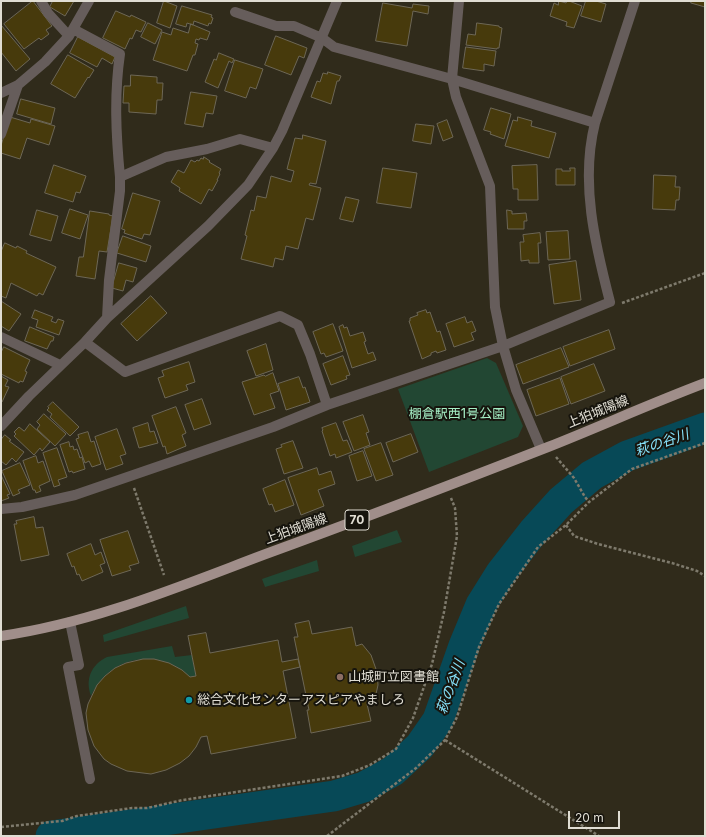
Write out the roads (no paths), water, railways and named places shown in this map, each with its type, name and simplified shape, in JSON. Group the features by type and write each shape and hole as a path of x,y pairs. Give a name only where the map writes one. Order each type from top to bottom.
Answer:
{"main road":[{"name":"上狛城陽線","path":"1,636 27,632 70,622 162,592 447,486 705,383"}],"street":[{"path":"41,1 48,13 71,33 120,54 116,78 115,116 120,191 109,280 107,318"},
{"path":"1,93 18,85 45,62 71,33 89,1"},
{"path":"1,426 60,364 85,342 107,318 208,226 248,185 273,148 282,131 337,1"},
{"path":"459,1 452,79 456,97 490,186 495,307 503,346 516,390 544,448"},
{"path":"1,509 22,507 75,495 273,427 327,405 503,346 610,302 596,245 592,216 590,164 591,138 632,2"},
{"path":"235,12 276,26 294,26 322,38 334,47 452,79 595,122"},
{"path":"1,134 18,85"},
{"path":"120,177 166,157 207,150 240,139 273,148"},
{"path":"85,342 125,372 280,316 298,325 310,354 327,405"},
{"path":"1,337 60,364"},
{"path":"70,622 79,665 68,667 90,779"}],"waterway":[{"name":"萩の谷川","path":"51,836 334,796 364,787 393,771 420,746 438,720 464,646 481,605 501,573 533,532 561,501 592,475 627,456 705,428"}],"place":[{"name":"山城町立図書館","path":"340,677"},
{"name":"総合文化センターアスピアやましろ","path":"189,700"}],"park label":[{"name":"棚倉駅西1号公園","path":"457,414"}]}
